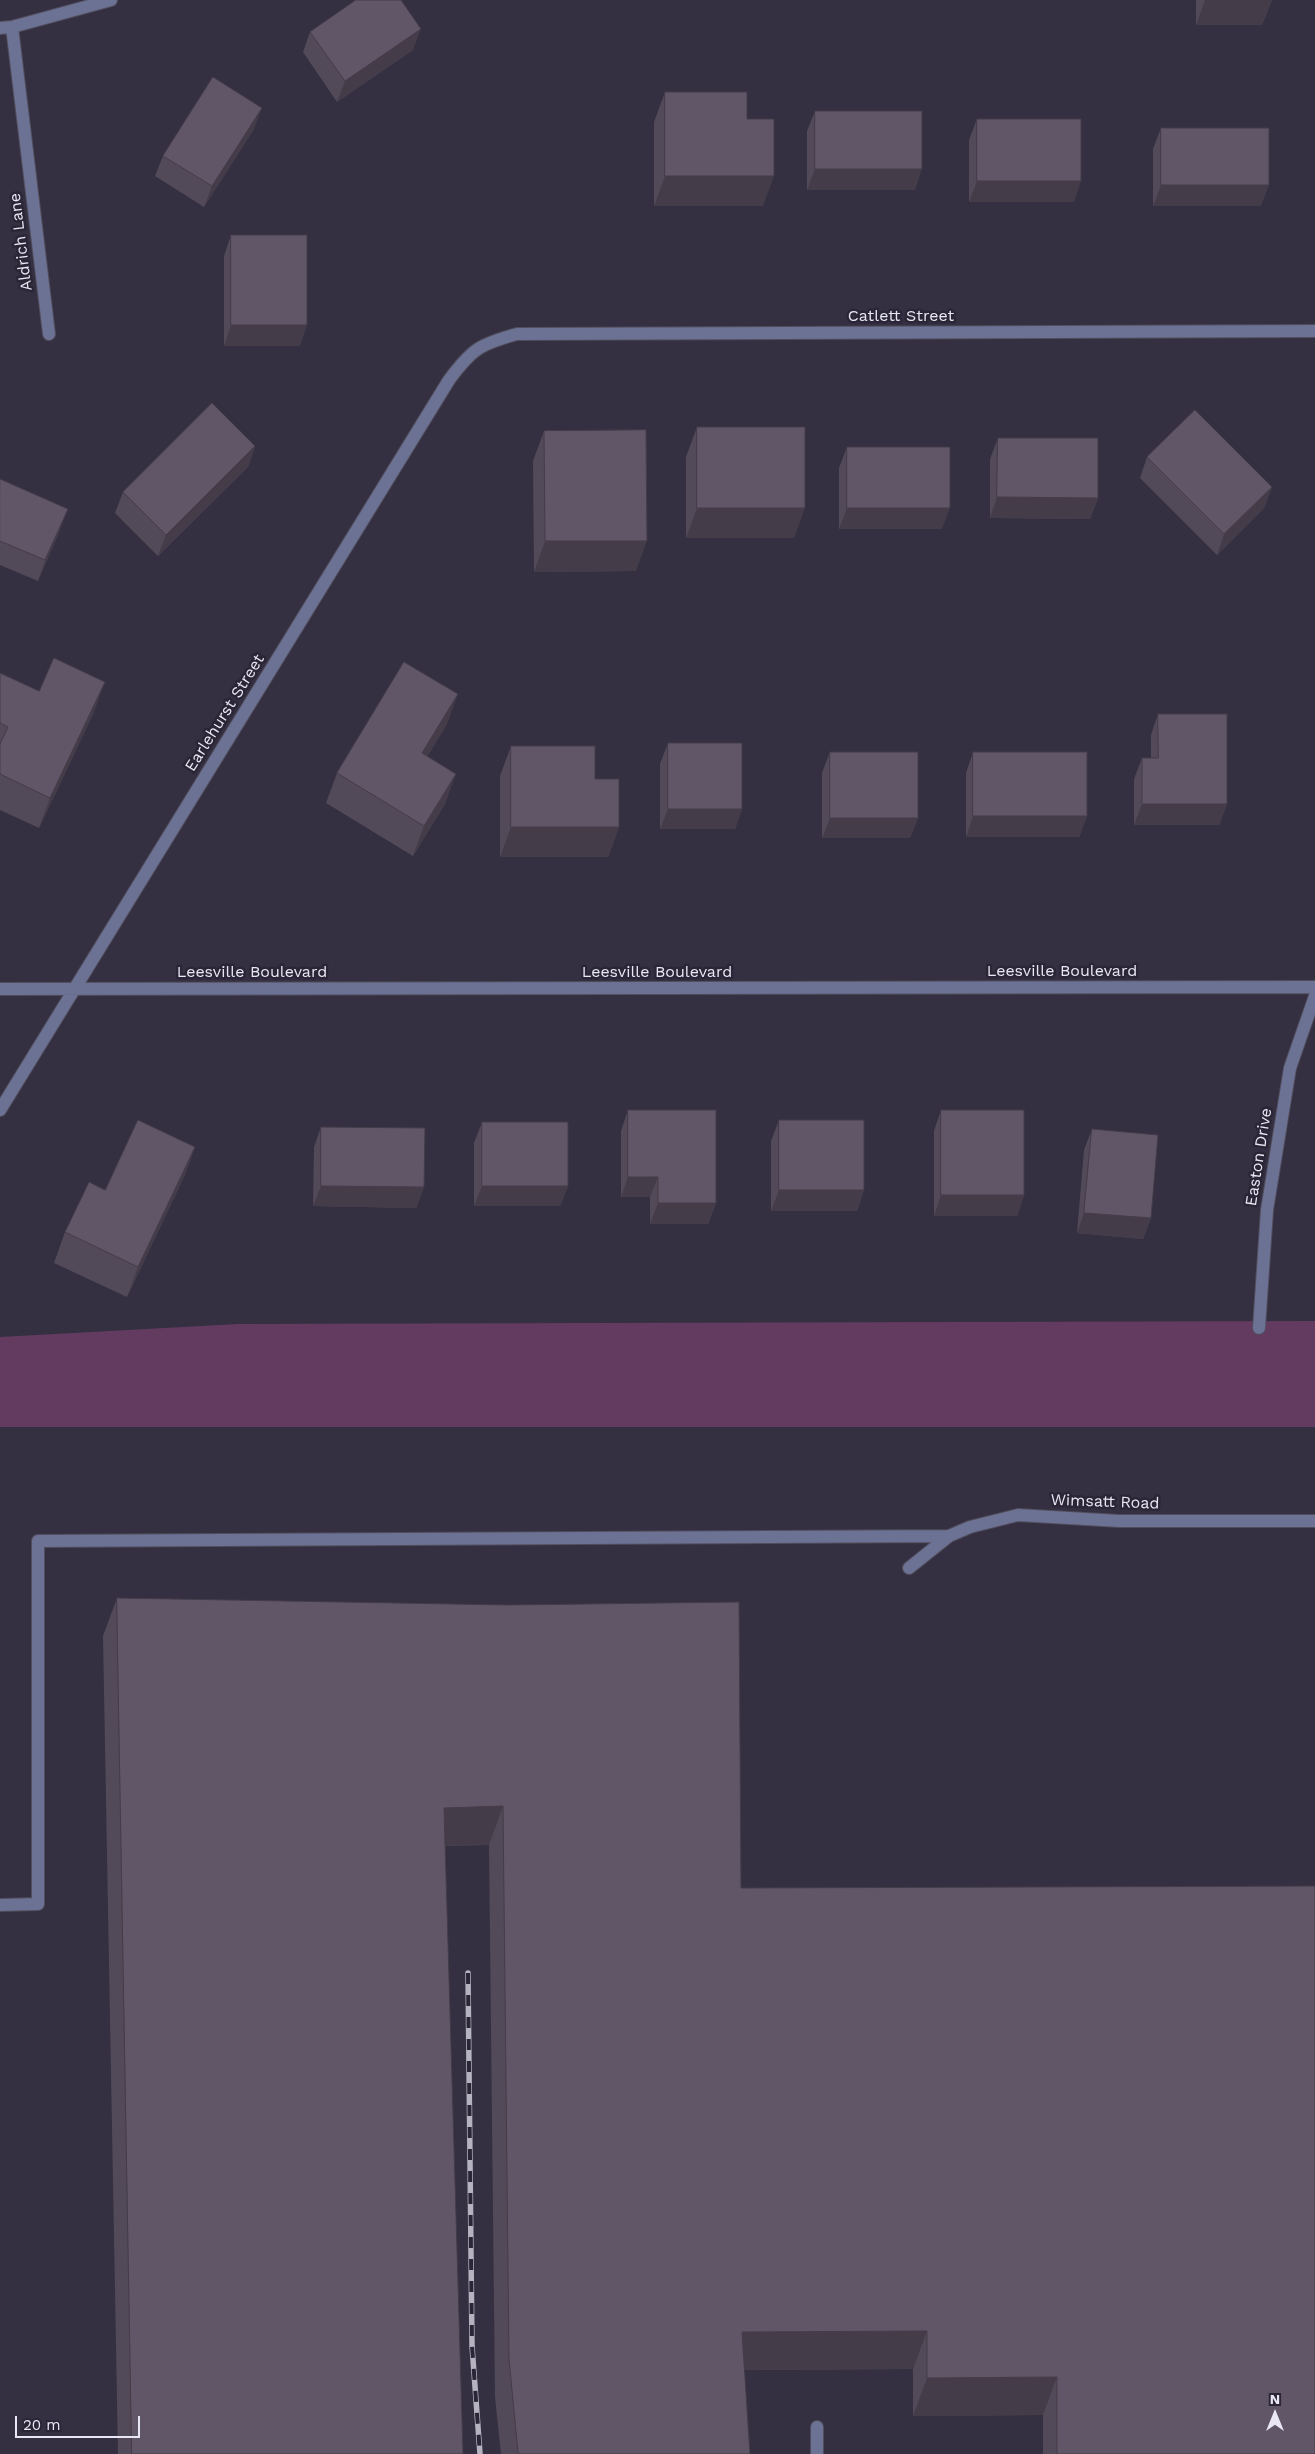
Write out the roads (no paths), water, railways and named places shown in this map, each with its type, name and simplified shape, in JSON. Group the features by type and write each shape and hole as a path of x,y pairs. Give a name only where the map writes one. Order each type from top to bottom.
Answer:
{"street":[{"path":"6,27 111,0"},
{"name":"Aldrich Lane","path":"6,27 48,334"},
{"name":"Catlett Street","path":"488,341 517,334 1315,330"},
{"name":"Earlehurst Street","path":"0,1110 449,380 468,355 488,341"},
{"name":"Leesville Boulevard","path":"0,989 1315,987"},
{"name":"Easton Drive","path":"1259,1328 1267,1210 1290,1068 1315,996"},
{"name":"Wimsatt Road","path":"909,1568 950,1536 970,1527 1018,1515 1119,1521 1315,1521"},
{"path":"0,1905 38,1904 38,1541 950,1536"},
{"path":"816,2427 817,2454"}],"railway":[{"path":"468,1973 472,2346 480,2454"}]}
